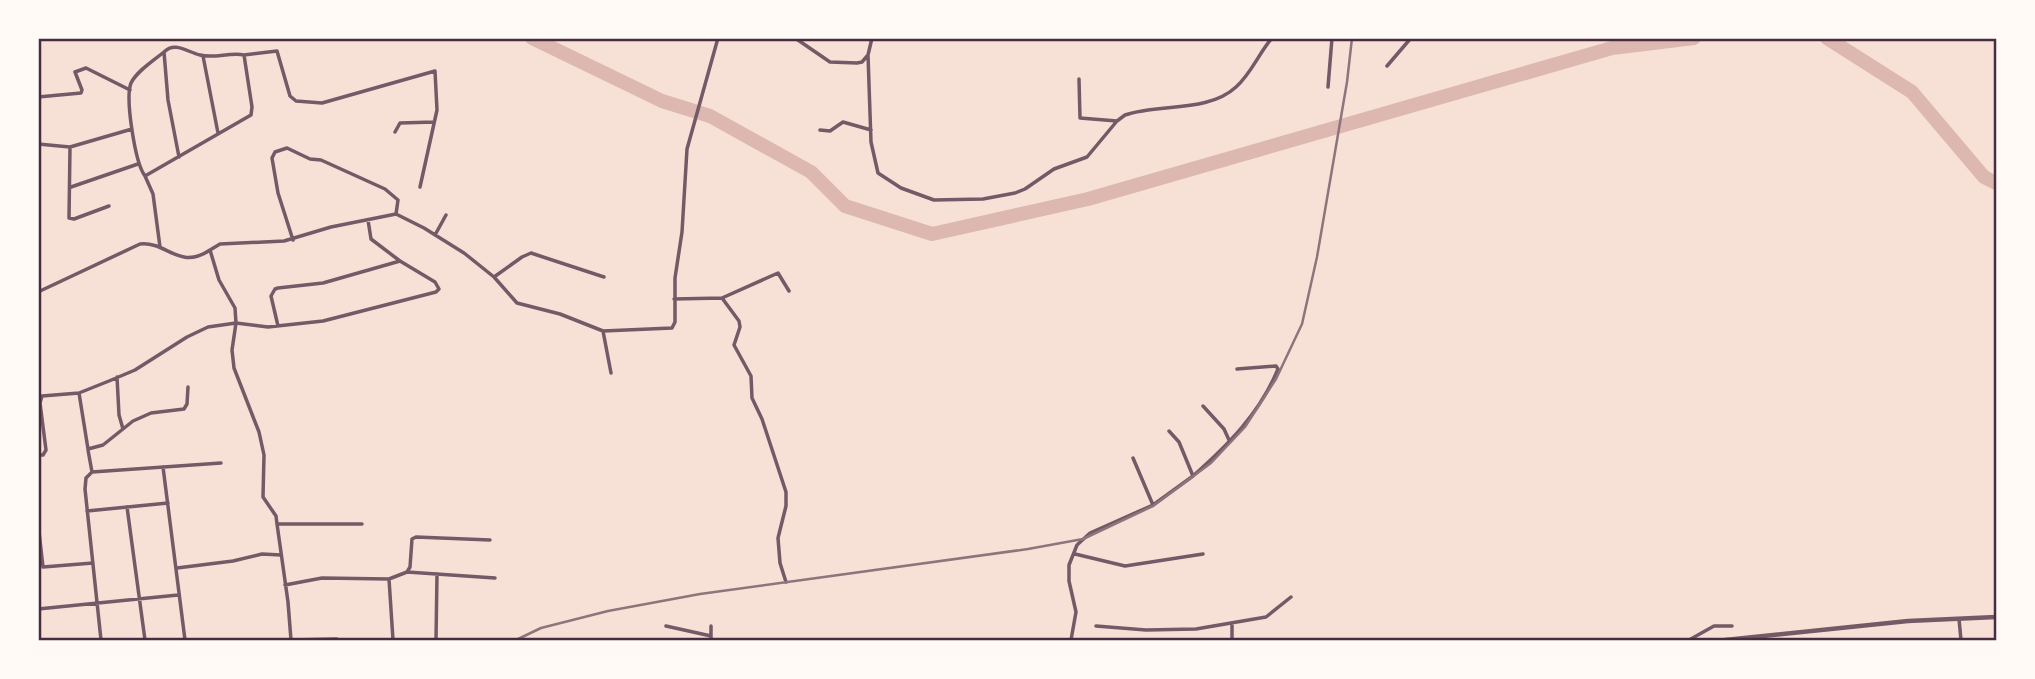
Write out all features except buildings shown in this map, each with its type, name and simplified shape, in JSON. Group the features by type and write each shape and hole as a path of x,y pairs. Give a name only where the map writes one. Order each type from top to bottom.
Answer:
{"street":[{"path":"38,292 129,248 147,243 184,257 196,256 220,244 293,240 331,228 396,214 435,235 494,276 517,303 561,314 604,331 672,328 675,326 675,278 682,232 688,149 719,38"},
{"path":"795,38 805,41 830,62 862,62 868,55"},
{"path":"872,38 868,55 871,130 878,173 919,196 949,201 995,198 1021,192 1054,169 1087,157 1117,121 1131,113 1201,103 1230,92 1240,83 1272,38"},
{"path":"1328,87 1332,38"},
{"path":"1387,66 1410,38"},
{"path":"160,247 153,194 138,164 130,90 135,78 167,48 177,47 203,56 277,51 290,96 296,101 317,103 435,71 438,98 428,160 420,187"},
{"path":"164,52 168,100 179,157"},
{"path":"145,176 251,115 244,55"},
{"path":"203,56 218,133"},
{"path":"38,97 81,93 75,72 86,68 130,90"},
{"path":"1079,79 1080,118 1117,121"},
{"path":"395,132 400,123 434,122"},
{"path":"820,130 830,131 844,122 871,130"},
{"path":"38,144 70,148 132,128"},
{"path":"70,148 69,218 74,219 109,206"},
{"path":"293,240 278,193 272,158 275,152 287,148 385,189 398,200 396,214"},
{"path":"71,187 138,164"},
{"path":"435,235 446,215"},
{"path":"41,396 79,393 135,370 198,331 218,325 236,323 260,327 333,319 438,291 435,282 371,239 368,220"},
{"path":"210,250 219,280 233,302 236,323 232,350 236,376 259,432 264,455 263,497 276,516 278,524 291,640 337,639"},
{"path":"494,276 531,253 604,277"},
{"path":"278,326 272,300 275,289 323,283 400,261"},
{"path":"674,299 722,298 778,273 789,290"},
{"path":"722,298 740,321 734,345 751,376 752,398 762,419 786,492 786,506 778,538 780,563 786,582"},
{"path":"604,331 611,373"},
{"path":"1071,640 1076,612 1069,582 1069,565 1077,545 1092,532 1153,505 1193,476 1243,428 1272,384 1278,369 1276,366 1237,369"},
{"path":"117,377 119,415 123,429"},
{"path":"88,449 103,445 133,421 151,413 184,409 188,387"},
{"path":"38,388 46,450 38,455"},
{"path":"79,393 92,472"},
{"path":"1203,406 1224,429 1230,441"},
{"path":"1169,430 1179,442 1193,476"},
{"path":"1133,458 1153,505"},
{"path":"101,640 87,511 85,481 88,474 221,463"},
{"path":"163,467 184,640"},
{"path":"87,511 169,503"},
{"path":"127,507 145,640"},
{"path":"38,523 41,567 93,563"},
{"path":"278,524 362,524"},
{"path":"407,572 410,567 412,539 416,537 490,540"},
{"path":"177,568 233,561 261,554 281,555"},
{"path":"1075,554 1125,566 1203,554"},
{"path":"285,585 322,578 389,579 407,572 495,578"},
{"path":"436,640 437,574"},
{"path":"389,579 393,640"},
{"path":"38,608 178,595"},
{"path":"1096,626 1172,630 1232,623 1266,617 1291,597"},
{"path":"1725,640 1861,625 1959,617 1997,617"},
{"path":"1959,617 1961,640"},
{"path":"1232,623 1232,640"},
{"path":"666,626 711,638 711,626"},
{"path":"1689,640 1714,626 1732,626"}],"waterway":[{"path":"532,38 662,101 710,116 811,172 845,206 932,234 1088,199 1612,48 1694,38"},
{"path":"1827,38 1912,92 1984,177 1996,183"}],"railway":[{"path":"516,640 541,628 608,611 700,594 1083,539 1153,506 1211,463 1245,427 1276,379 1302,324 1317,257 1352,38"}]}
